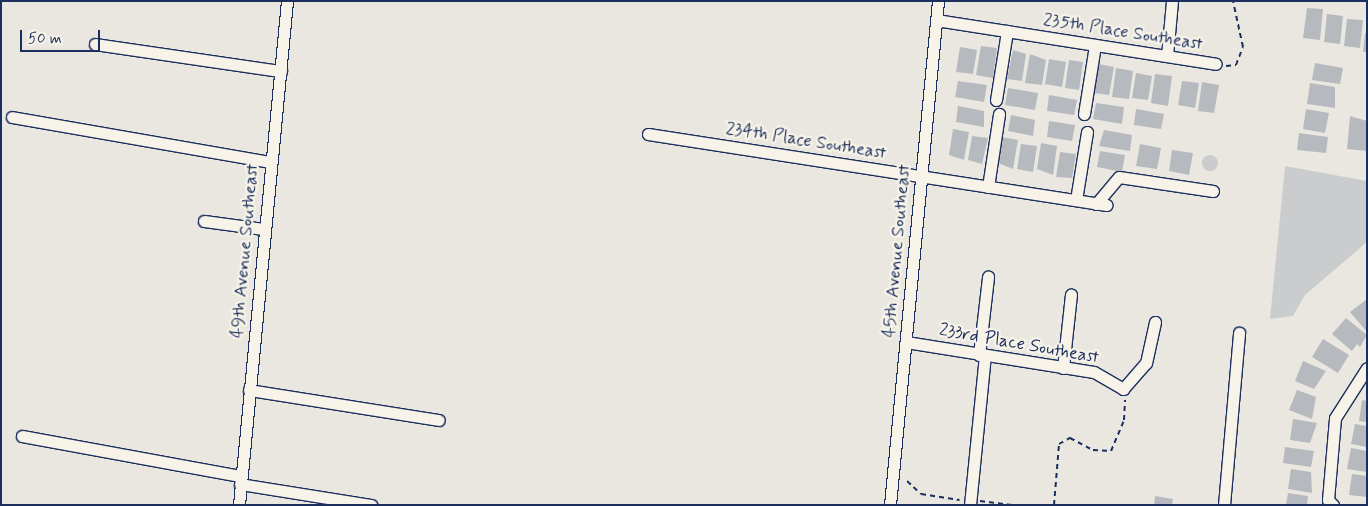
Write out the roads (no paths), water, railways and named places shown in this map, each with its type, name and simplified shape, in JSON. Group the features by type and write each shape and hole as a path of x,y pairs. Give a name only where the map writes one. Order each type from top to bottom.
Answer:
{"street":[{"name":"49th Avenue Southeast","path":"239,505 263,229 287,1"},
{"name":"45th Avenue Southeast","path":"890,505 938,1"},
{"path":"1167,56 1172,1"},
{"name":"235th Place Southeast","path":"936,20 1216,64"},
{"path":"996,100 1007,31"},
{"path":"95,44 280,71"},
{"path":"1084,114 1095,45"},
{"path":"988,187 999,114"},
{"path":"12,117 271,162"},
{"path":"1076,200 1087,132"},
{"name":"234th Place Southeast","path":"648,134 1102,204 1119,177 1213,191"},
{"path":"204,221 263,229"},
{"path":"970,503 988,277"},
{"path":"1063,368 1071,294"},
{"name":"233rd Place Southeast","path":"906,342 1094,372 1122,389 1146,363 1155,322"},
{"path":"1224,505 1239,333"},
{"path":"1332,504 1328,500 1335,418 1367,368"},
{"path":"249,390 439,420"},
{"path":"22,436 371,505"}]}
